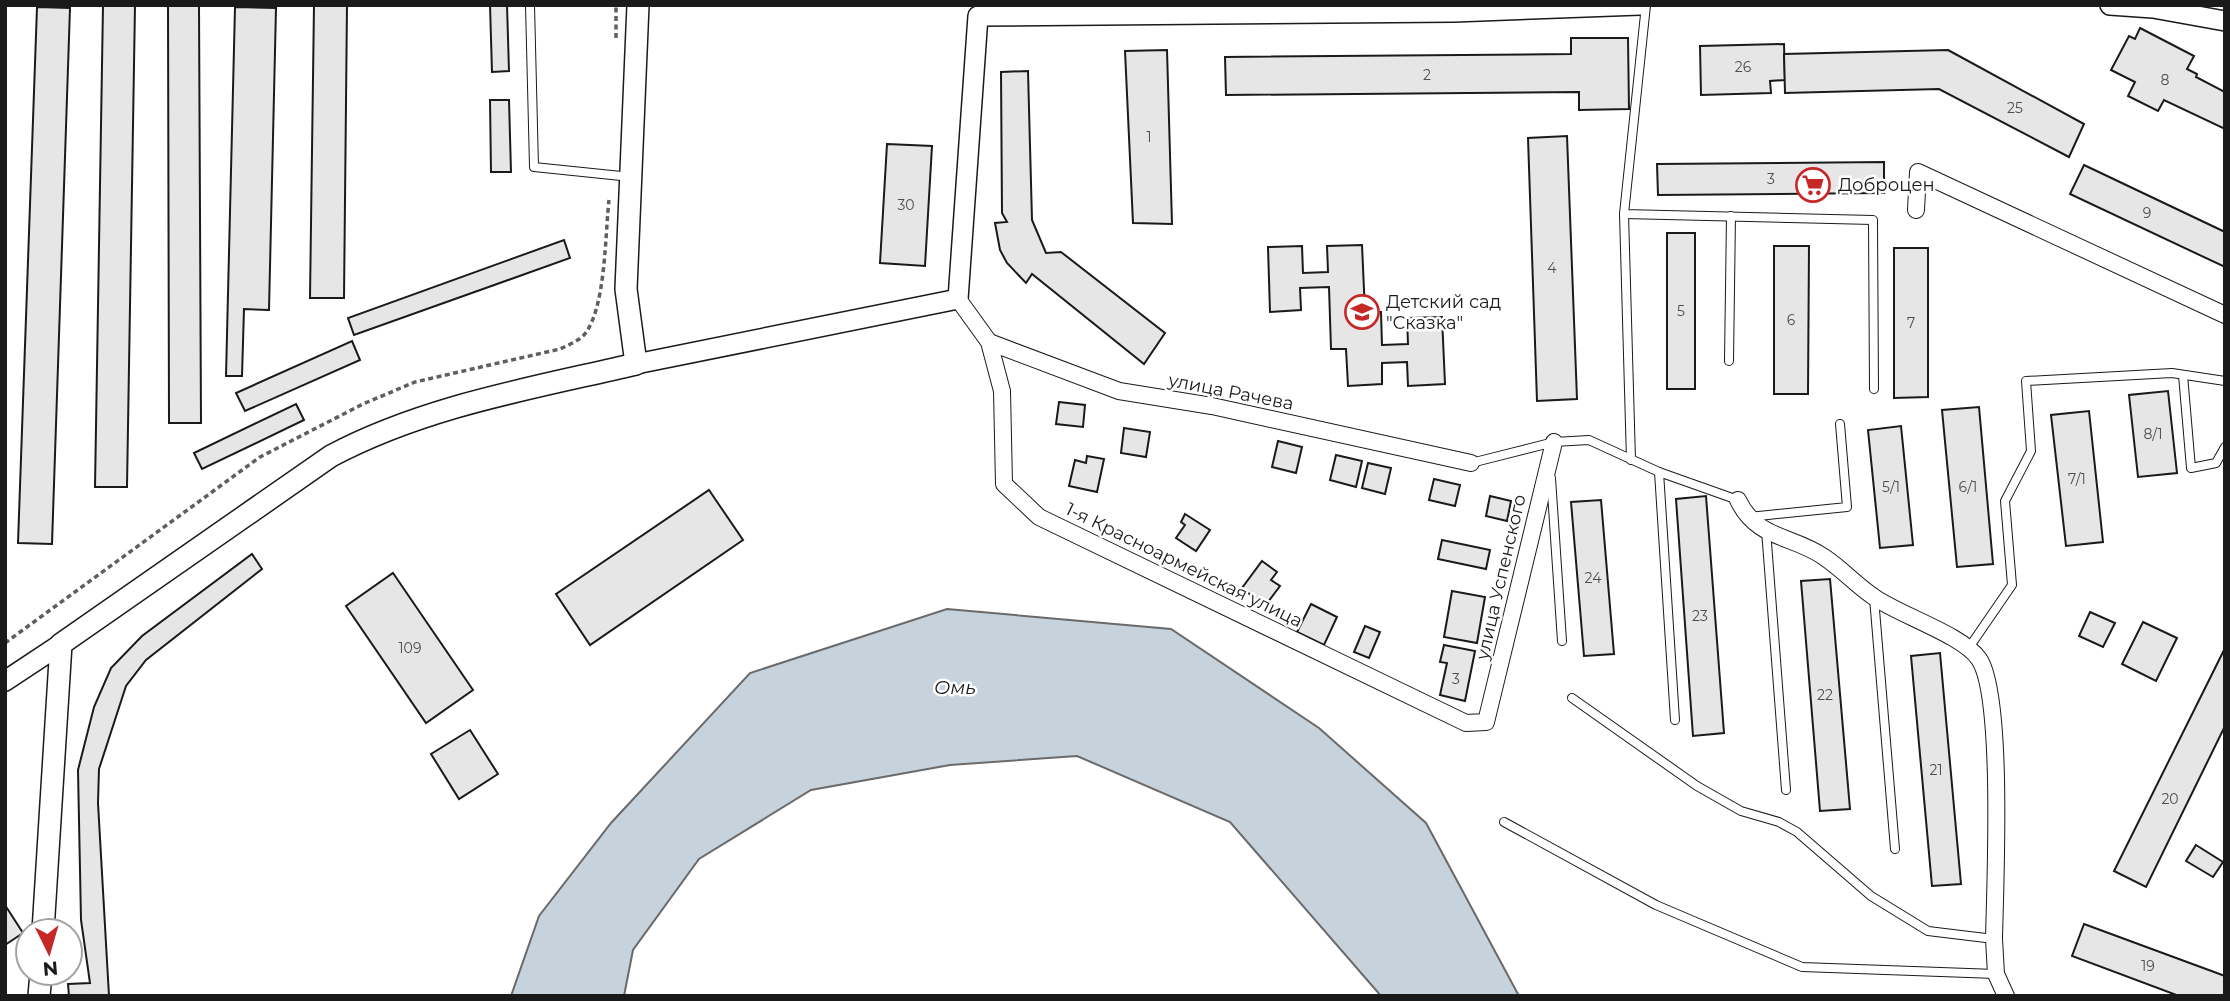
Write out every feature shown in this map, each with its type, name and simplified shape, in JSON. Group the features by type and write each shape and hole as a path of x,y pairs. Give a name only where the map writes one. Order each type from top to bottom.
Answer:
{"main road":[{"path":"44,917 61,644 331,456 364,438 474,402 635,364 626,289 621,176 638,5"}],"street":[{"path":"989,342 958,299 978,11 1640,5"},
{"path":"2110,5 2153,8 2225,21"},
{"path":"1916,210 1918,172 2225,315"},
{"path":"635,364 958,299"},
{"name":"улица Рачева","path":"989,342 1119,391 1212,406 1471,463"},
{"name":"1-я Красноармейская улица","path":"989,342 1002,391 1004,484 1039,517 1466,723 1486,722"},
{"name":"улица Успенского","path":"1486,722 1552,450"},
{"path":"1738,500 1746,518 1822,555 1874,598 1978,657 1989,679 1990,691 1994,769 1994,939 1996,974 2006,996"},
{"path":"5,681 61,644"}],"lane":[{"path":"530,5 534,167 621,176"},
{"path":"1632,460 1623,214 1646,5"},
{"path":"1623,214 1873,220 1874,389"},
{"path":"1729,361 1731,216"},
{"path":"2183,375 2191,468 2216,463 2225,447"},
{"path":"1968,649 2012,585 2005,501 2031,451 2026,381 2183,375 2225,381"},
{"path":"1746,518 1847,507 1840,424"},
{"path":"1471,463 1552,450 1589,440 1659,471 1738,500"},
{"path":"1552,450 1562,641"},
{"path":"1659,471 1675,720"},
{"path":"1766,530 1786,790"},
{"path":"1874,598 1895,849"},
{"path":"1572,698 1697,786 1741,811 1779,822 1797,832 1871,896 1928,931 1994,939"},
{"path":"1504,822 1656,905 1802,967 1996,974"}],"path":[{"path":"616,5 616,44"},
{"path":"5,643 260,457 363,404 415,382 560,349 576,341 591,323 599,295 621,176"}],"water":[{"name":"Омь","path":"947,609 1171,629 1319,728 1426,823 1519,996 1381,996 1230,822 1077,756 950,765 811,790 699,859 633,950 624,996 511,996 539,916 611,823 750,673"}],"building":[{"path":"103,5 135,5 127,487 95,487"},
{"path":"168,5 199,5 201,423 169,423"},
{"path":"314,5 347,5 344,298 310,298"},
{"path":"490,5 507,5 509,71 492,72"},
{"path":"37,7 70,8 52,544 18,543"},
{"path":"235,7 276,8 269,310 244,309 242,376 226,376"},
{"path":"2140,28 2194,56 2187,69 2197,74 2196,77 2225,92 2225,129 2164,100 2158,111 2128,96 2135,82 2111,70 2129,36 2135,39"},
{"path":"1571,38 1628,38 1629,109 1579,110 1579,92 1226,95 1225,57 1571,54"},
{"path":"1784,44 1785,80 1770,81 1771,93 1701,95 1700,46"},
{"path":"1167,50 1172,224 1133,223 1125,51"},
{"path":"1948,50 2084,124 2069,157 1939,89 1785,93 1784,54"},
{"path":"1028,71 1032,220 1046,253 1061,252 1165,333 1144,364 1032,274 1026,283 1007,263 1000,250 995,223 1007,222 1002,213 1001,72"},
{"path":"490,100 509,100 511,172 491,172"},
{"path":"1567,136 1577,399 1537,401 1528,138"},
{"path":"887,144 932,146 925,266 880,263"},
{"path":"1884,162 1884,193 1658,195 1657,164"},
{"path":"2084,165 2225,232 2225,267 2070,194"},
{"path":"1667,233 1695,233 1695,389 1667,389"},
{"path":"564,240 570,258 354,335 348,318"},
{"path":"1362,245 1365,312 1381,312 1382,345 1408,344 1407,318 1442,317 1445,384 1408,386 1407,362 1382,363 1382,384 1348,386 1346,349 1331,349 1329,287 1300,288 1301,310 1270,312 1268,247 1302,246 1303,273 1328,272 1327,246"},
{"path":"1774,246 1809,246 1808,394 1774,394"},
{"path":"1894,248 1928,248 1928,397 1894,398"},
{"path":"352,341 360,360 245,411 236,393"},
{"path":"2168,391 2177,473 2138,477 2129,395"},
{"path":"1059,402 1085,405 1083,427 1056,424"},
{"path":"296,404 304,420 202,469 194,453"},
{"path":"1979,407 1993,564 1957,567 1942,410"},
{"path":"2089,411 2103,542 2066,546 2051,415"},
{"path":"1901,426 1913,545 1880,548 1868,430"},
{"path":"1124,428 1150,432 1146,457 1121,453"},
{"path":"1278,441 1302,447 1296,473 1272,467"},
{"path":"1336,455 1362,461 1356,487 1330,480"},
{"path":"1087,456 1104,459 1097,492 1069,486 1075,460 1086,463"},
{"path":"1368,463 1391,468 1385,494 1362,488"},
{"path":"1434,479 1460,485 1455,506 1429,500"},
{"path":"709,490 743,540 590,645 556,594"},
{"path":"1490,496 1511,501 1507,521 1486,516"},
{"path":"1706,496 1724,733 1693,736 1676,499"},
{"path":"1601,500 1614,654 1584,656 1571,502"},
{"path":"1185,514 1210,530 1196,551 1176,538 1185,525 1181,522"},
{"path":"1442,540 1490,550 1486,569 1438,559"},
{"path":"252,554 262,569 146,660 126,686 99,769 98,803 109,996 69,996 68,987 84,987 84,983 90,983 84,941 84,917 81,917 78,770 94,707 111,668 142,636"},
{"path":"1262,561 1277,572 1271,580 1280,586 1265,606 1242,588"},
{"path":"393,573 473,690 426,723 346,606"},
{"path":"1830,579 1850,809 1820,811 1801,581"},
{"path":"1452,591 1485,597 1477,643 1444,637"},
{"path":"1311,604 1337,617 1324,645 1297,632"},
{"path":"2090,612 2115,623 2103,647 2079,636"},
{"path":"2143,622 2177,638 2156,681 2122,664"},
{"path":"1365,626 1380,632 1369,658 1354,652"},
{"path":"1444,645 1475,651 1465,701 1440,695 1447,663 1440,662"},
{"path":"2225,648 2225,726 2146,887 2114,871"},
{"path":"1940,653 1961,884 1932,886 1911,656"},
{"path":"470,730 498,774 459,799 431,754"},
{"path":"2196,845 2223,862 2213,877 2186,861"},
{"path":"5,905 14,919 14,939 5,945"},
{"path":"2084,924 2225,976 2225,996 2179,996 2072,956"}],"place":[{"name":"Доброцен","path":"1813,185"},
{"name":"Детский сад \"Сказка\"","path":"1362,312"}]}
